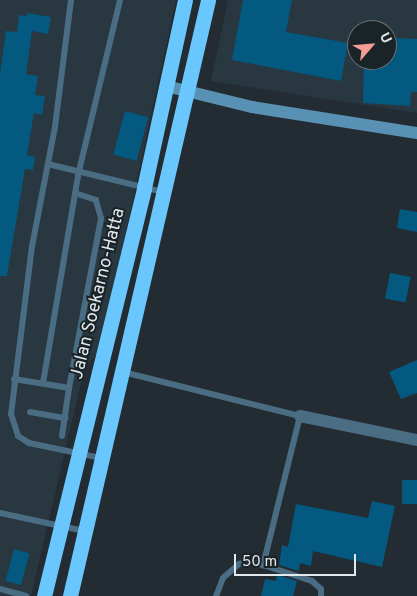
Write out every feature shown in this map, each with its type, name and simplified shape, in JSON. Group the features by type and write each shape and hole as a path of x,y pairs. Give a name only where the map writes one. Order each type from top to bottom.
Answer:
{"highway":[{"name":"Jalan Soekarno-Hatta","path":"44,596 144,188 185,0"},
{"path":"70,596 208,0"}],"street":[{"path":"166,86 188,90 252,108 417,133"},
{"path":"300,416 417,440"}],"lane":[{"path":"71,0 48,164 32,246 11,414 18,436 30,442 102,458"},
{"path":"42,383 79,172 120,0"},
{"path":"48,164 164,192"},
{"path":"62,436 69,388 101,218 96,200 75,193"},
{"path":"123,372 300,416 263,565"},
{"path":"14,379 69,388"},
{"path":"30,412 65,418"},
{"path":"0,513 86,531"},
{"path":"216,596 223,578 239,564 249,561 312,581 321,589 321,596"},
{"path":"0,589 26,596"}],"shaded area":[{"path":"0,0 176,0 100,351 85,366 31,596 0,596"},
{"path":"228,0 417,0 417,113 211,81"}],"building":[{"path":"243,0 292,0 286,32 347,43 341,81 232,60"},
{"path":"27,13 51,17 48,34 32,31 26,74 38,76 35,95 45,96 42,115 34,113 27,155 35,157 33,170 25,169 7,276 0,276 0,74 6,31 17,32 19,15 27,16"},
{"path":"397,38 417,39 417,92 411,92 410,106 363,103 364,70 397,70"},
{"path":"125,111 148,117 137,161 113,154"},
{"path":"400,209 417,212 417,232 397,228"},
{"path":"390,273 411,277 406,303 385,299"},
{"path":"417,360 417,393 401,399 389,372"},
{"path":"402,480 417,480 417,504 402,504"},
{"path":"372,501 395,506 382,567 313,551 311,566 300,563 299,571 279,565 282,545 288,547 296,504 368,518"},
{"path":"14,549 29,553 21,585 5,581"},
{"path":"277,575 297,581 293,596 261,596 265,579 276,581"}]}
